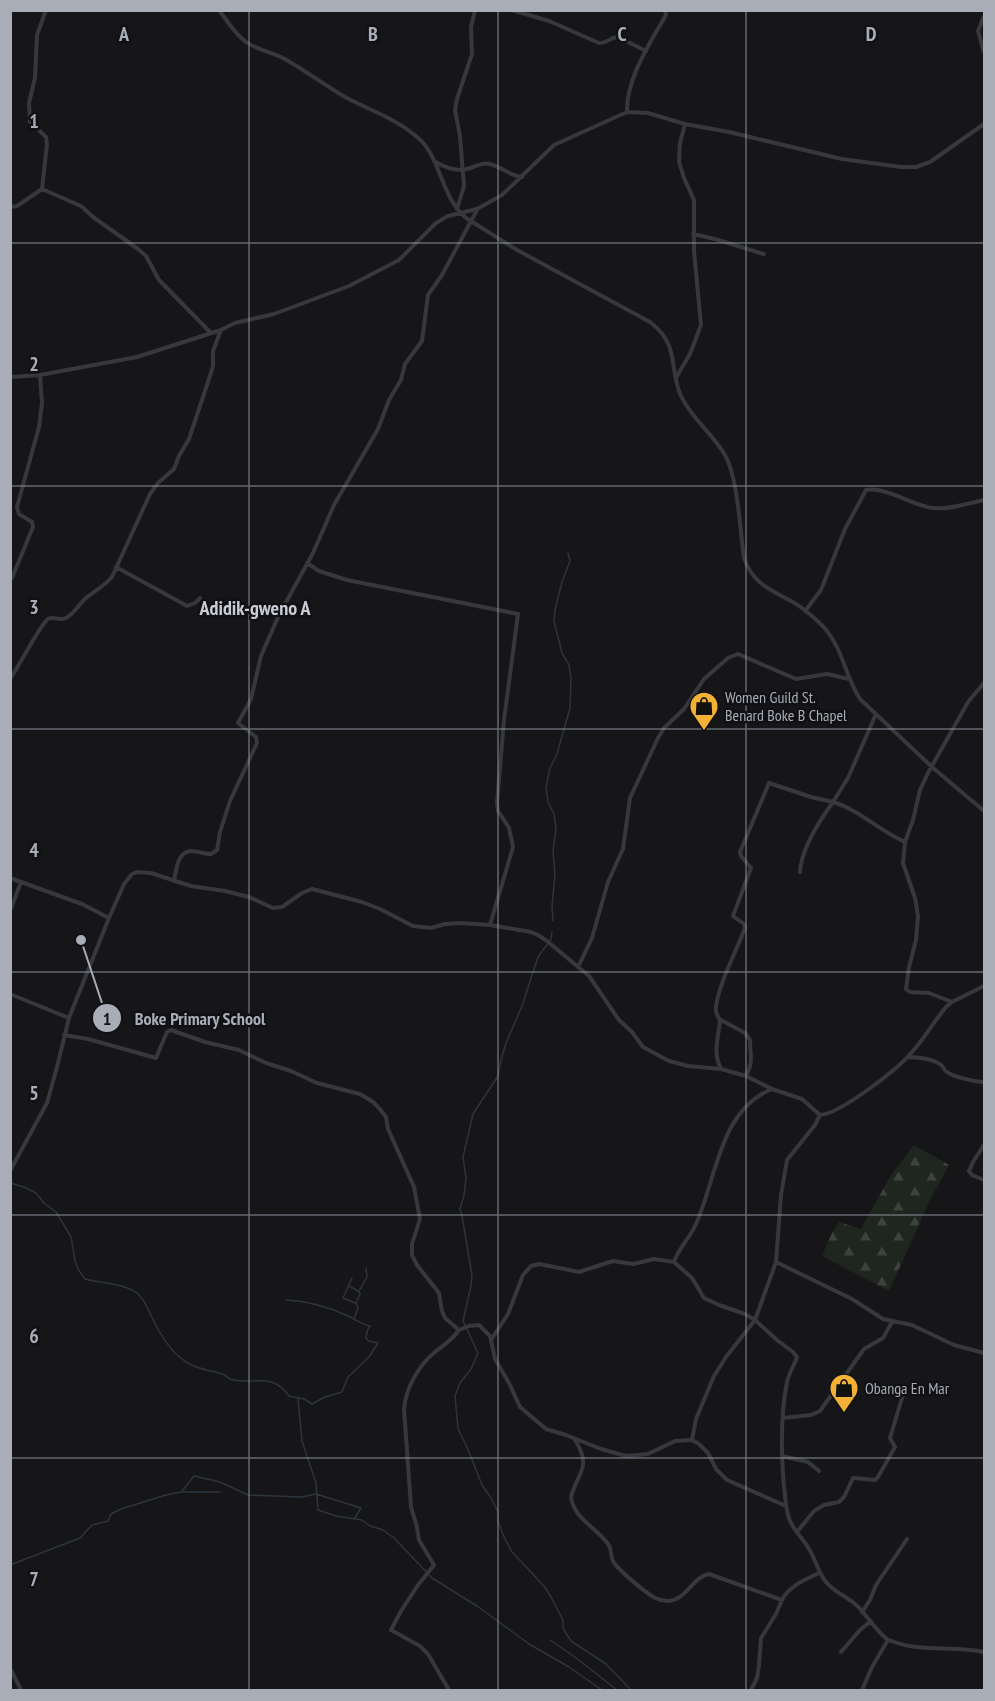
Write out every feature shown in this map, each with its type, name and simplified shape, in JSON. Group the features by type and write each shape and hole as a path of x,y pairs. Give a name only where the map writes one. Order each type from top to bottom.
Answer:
{"street":[{"path":"10,207 17,206 42,189 46,137 30,122 29,104 35,78 37,35 46,10"},
{"path":"219,10 246,42 281,57 331,89 408,130 420,139 428,149 445,188 459,211 472,222 517,250 650,322 661,331 669,344 680,392 686,406 720,447 728,461 746,563 759,581 770,590 792,601 827,630 860,699 932,767 984,811"},
{"path":"459,211 463,191 463,170 455,110 472,54 471,27 475,10"},
{"path":"512,10 549,21 599,43 606,43 618,37 646,51"},
{"path":"627,112 627,95 646,51 666,15 665,10"},
{"path":"984,16 978,31 984,52"},
{"path":"10,377 40,375 137,357 221,330 235,323 274,314 349,286 399,260 436,223 459,211 477,209 502,195 549,149 627,112 648,112 685,124 842,159 908,168 930,162 984,124"},
{"path":"677,377 694,347 701,325 693,234 694,200 680,170 679,162 680,143 685,124"},
{"path":"433,161 448,168 463,170 486,164 522,177"},
{"path":"42,189 81,206 93,218 138,249 146,256 159,280 211,333"},
{"path":"174,881 177,864 183,854 192,851 211,854 216,852 230,801 258,740 238,723 251,699 261,656 334,505 378,429 389,400 401,381 405,364 422,341 430,292 442,275 477,209"},
{"path":"693,234 764,254"},
{"path":"10,679 46,621 66,618 86,598 105,585 111,577 150,494 158,483 174,469 189,439 213,366 215,346 221,330"},
{"path":"12,578 33,527 32,522 19,514 17,507 39,427 42,403 40,375"},
{"path":"805,611 821,590 845,529 866,490 878,490 936,509 984,500"},
{"path":"307,563 320,571 346,580 518,614 496,803 498,812 509,828 513,847 490,925"},
{"path":"116,567 187,606 200,598"},
{"path":"578,967 592,938 608,882 623,849 633,789 664,728 684,709 704,679 728,658 738,654 796,679 827,674 850,680"},
{"path":"952,1002 929,993 910,992 906,989 916,940 918,916 915,898 903,863 904,842 913,820 920,790 968,702 984,683"},
{"path":"800,872 814,832 848,778 876,714"},
{"path":"746,1076 752,1060 750,1040 745,1034 720,1020 716,1008 723,982 745,928 744,924 733,916 751,867 742,858 740,852 769,783 851,809 870,820 881,830 904,842"},
{"path":"10,1171 47,1103 69,1018 124,884 132,874 142,872 249,897 273,908 282,907 302,892 312,889 380,909 413,926 431,928 460,923 490,925 538,934 594,982 616,1015 643,1047 669,1061 688,1066 721,1069 746,1076 772,1089 802,1099 820,1115"},
{"path":"10,878 82,904 109,918"},
{"path":"10,911 21,882"},
{"path":"820,1115 832,1113 850,1102 908,1057 952,1002 984,986"},
{"path":"10,994 69,1018"},
{"path":"720,1020 716,1051 721,1069"},
{"path":"64,1035 88,1039 156,1058 167,1032 171,1030 205,1042 239,1050 317,1083 354,1092 373,1102 386,1117 388,1129 414,1187 420,1219 411,1255 437,1290 445,1318 459,1330"},
{"path":"908,1057 936,1062 942,1065 947,1072 975,1082 984,1082"},
{"path":"674,1262 695,1226 729,1131 750,1101 772,1089"},
{"path":"692,1440 696,1419 714,1377 754,1320 776,1262 781,1195 787,1160 815,1125 820,1115"},
{"path":"984,1144 969,1169 972,1175 984,1180"},
{"path":"491,1340 508,1314 523,1275 531,1266 538,1264 579,1272 613,1262 633,1264 654,1259 674,1262 692,1278 704,1298 745,1314 797,1357 789,1374 782,1418 786,1506 790,1522 809,1549 819,1573 830,1586 853,1602 888,1640 930,1648 984,1652"},
{"path":"776,1262 852,1299 879,1317 912,1325 954,1345 984,1353"},
{"path":"782,1418 811,1415 820,1411 864,1349 883,1338 892,1322"},
{"path":"449,1690 428,1654 420,1646 391,1630 400,1611 434,1565 418,1540 411,1507 405,1414 407,1394 422,1366 459,1330 479,1325 483,1328 491,1340 495,1359 521,1408 549,1431 601,1449 630,1456 648,1454 675,1441 692,1440 708,1453 716,1469 727,1480 786,1506"},
{"path":"797,1532 814,1511 824,1505 839,1502 853,1478 871,1481 878,1477 895,1447 890,1438 905,1388"},
{"path":"573,1438 581,1453 583,1464 581,1475 572,1494 573,1505 586,1524 608,1544 614,1563 646,1592 658,1599 670,1601 685,1593 701,1576 709,1574 782,1600"},
{"path":"782,1456 808,1462 819,1471"},
{"path":"862,1612 876,1585 907,1539"},
{"path":"751,1690 758,1671 762,1638 782,1600 796,1585 819,1573"},
{"path":"841,1652 871,1621"},
{"path":"862,1690 888,1640"},
{"path":"10,1668 21,1690"}],"green space":[{"path":"914,1145 949,1165 930,1200 889,1291 822,1256 839,1222 861,1229 891,1175"}],"waterway":[{"path":"553,921 555,874 553,851 556,829 546,787 570,708 569,665 562,653 554,621 562,582 570,561 568,553"},
{"path":"552,932 551,939 538,957 522,1006 506,1043 498,1076 473,1114 463,1157 466,1178 460,1209 472,1275 463,1321 478,1353 455,1396 458,1429 482,1485 498,1512 498,1522 512,1552 544,1586 563,1620 563,1628 571,1641 606,1664 631,1690"},
{"path":"10,1183 36,1193 56,1212 71,1237 75,1261 85,1279 120,1286 138,1294 165,1341 188,1363 238,1381 269,1381 282,1388 289,1396 304,1399 312,1404 342,1392 348,1377 369,1357 378,1343 366,1338 370,1326 326,1307 286,1300"},
{"path":"354,1319 358,1308 356,1303 359,1291 367,1277 366,1268"},
{"path":"352,1278 343,1298 355,1303"},
{"path":"349,1286 358,1291"},
{"path":"298,1399 302,1441 316,1483 318,1510 336,1516 362,1520 370,1526 383,1530 394,1538 432,1578 602,1690"},
{"path":"182,1491 194,1476 220,1482 248,1495 302,1497 316,1494 361,1508 354,1519"},
{"path":"10,1565 80,1538 92,1525 108,1521 111,1514 121,1509 181,1492 220,1492"},
{"path":"550,1640 617,1690"}],"place":[{"name":"Women Guild St. Benard Boke B Chapel","path":"704,732"},
{"name":"Boke Primary School","path":"81,940"},
{"name":"Obanga En Mar","path":"844,1414"}],"district":[{"name":"Adidik-gweno A","path":"255,608"}]}
